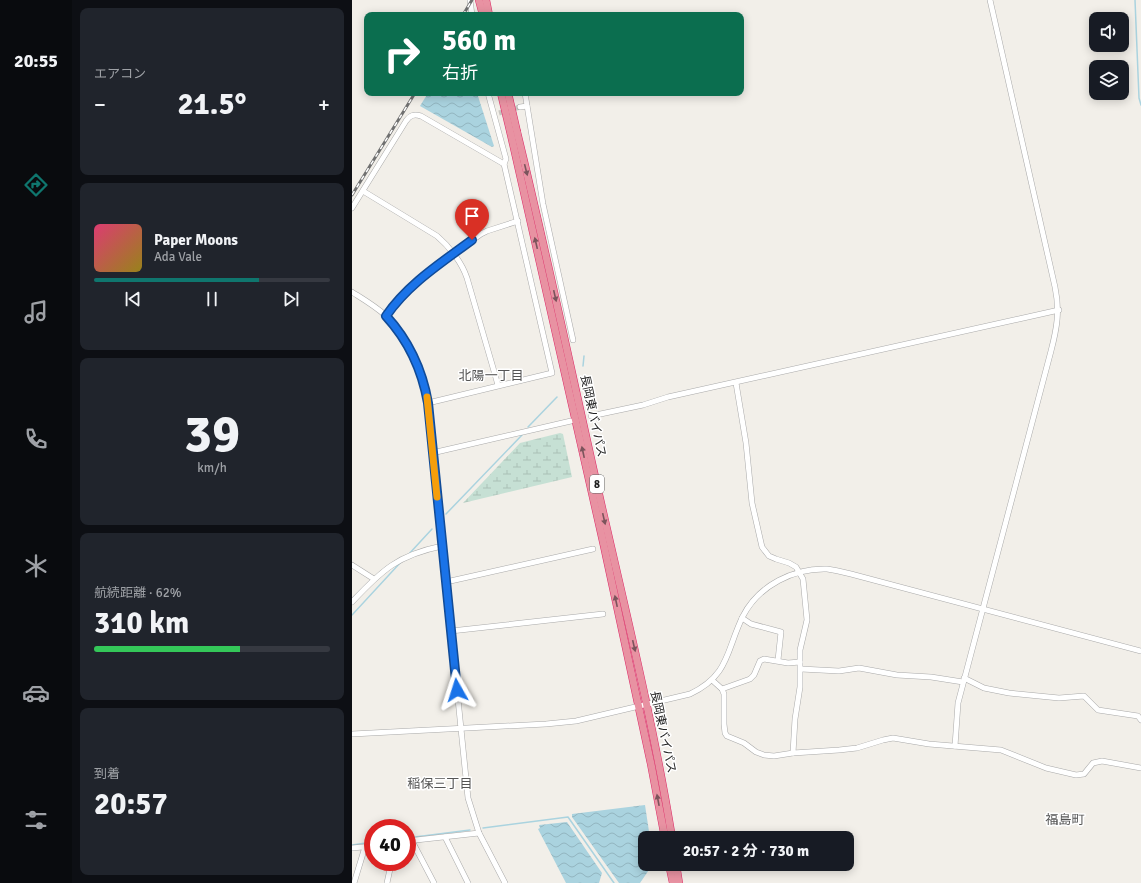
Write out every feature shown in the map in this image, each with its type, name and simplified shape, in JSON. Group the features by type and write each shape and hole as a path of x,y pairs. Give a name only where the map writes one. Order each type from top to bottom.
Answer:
{"highway":[{"path":"479,0 482,12"},
{"path":"486,0 489,12"},
{"name":"長岡東バイパス","path":"502,96 536,210 642,705 666,798 671,831"},
{"name":"長岡東バイパス","path":"508,96 514,133"},
{"name":"長岡東バイパス","path":"642,705 663,831"},
{"path":"670,871 672,883"},
{"path":"677,871 680,883"}],"street":[{"path":"470,0 472,12"},
{"path":"955,746 958,703 963,680 1052,351 1059,310 1054,279 990,0"},
{"path":"428,403 552,374 504,164 506,159 496,113 489,96"},
{"path":"525,96 543,204 573,340"},
{"path":"520,107 527,106"},
{"path":"352,208 406,121 413,115 421,116 504,164"},
{"path":"363,191 437,236 453,254 465,272 498,386"},
{"path":"386,316 392,307 422,276 487,231 518,221"},
{"path":"352,292 386,316 402,335 414,357 423,379 428,403 468,798 479,834 504,883"},
{"path":"592,416 643,405 668,397 1059,310"},
{"path":"736,383 746,443 752,503 762,547 769,556 793,564 800,572 803,579 807,620 801,646 800,687 792,753"},
{"path":"432,453 571,421"},
{"path":"352,602 374,579 395,563 424,550 442,546"},
{"path":"446,582 593,549"},
{"path":"352,565 374,579"},
{"path":"352,734 546,724 576,721 690,694 712,680 727,659 746,610 762,592 777,581 800,572 816,569 837,570 1141,651"},
{"path":"451,631 603,614"},
{"path":"742,618 751,624 781,632 778,660"},
{"path":"722,689 750,679 754,675 760,661 764,659 778,660 788,663 800,662"},
{"path":"801,669 839,671 859,668 897,675 963,680 984,688 1009,693 1059,698 1084,696 1098,710 1138,716 1141,720"},
{"path":"712,680 722,689 725,698 725,729 727,736 744,743 756,752 764,755 774,756 792,753 857,748 893,738 920,743 1001,750 1046,768 1076,775 1084,774 1093,763 1102,761 1141,768"},
{"path":"416,840 479,834"},
{"path":"445,837 468,883"},
{"path":"352,848 364,847"},
{"path":"354,883 364,850"},
{"path":"416,852 434,883"},
{"path":"387,883 390,871"}],"green space":[{"path":"560,433 563,434 572,477 463,503 520,443"}],"water":[{"path":"426,96 478,96 494,146 492,147 420,106"},
{"path":"645,805 649,831 638,831 638,871 648,871 640,883 619,883 572,817 572,814"},
{"path":"567,822 602,873 599,883 566,883 538,829 540,828 539,825"}],"waterway":[{"path":"1135,0 1139,98 1141,105"},
{"path":"583,366 584,356"},
{"path":"528,427 557,397"},
{"path":"446,514 522,435"},
{"path":"408,555 432,529"},
{"path":"352,615 400,563"},
{"path":"483,828 568,817 614,883"},
{"path":"416,837 470,830"},
{"path":"352,845 364,843"}],"tunnel":[{"path":"499,113 520,107"}],"railway":[{"path":"465,12 472,0"},
{"path":"352,195 413,96"}],"slow traffic":[{"path":"427,397 437,497"}],"district":[{"name":"北陽一丁目","path":"491,376"},
{"name":"稲保三丁目","path":"440,784"},
{"name":"福島町","path":"1065,820"}],"route":[{"path":"457,690 428,403 419,367 402,335 386,316 392,307 422,276 472,240"}]}
